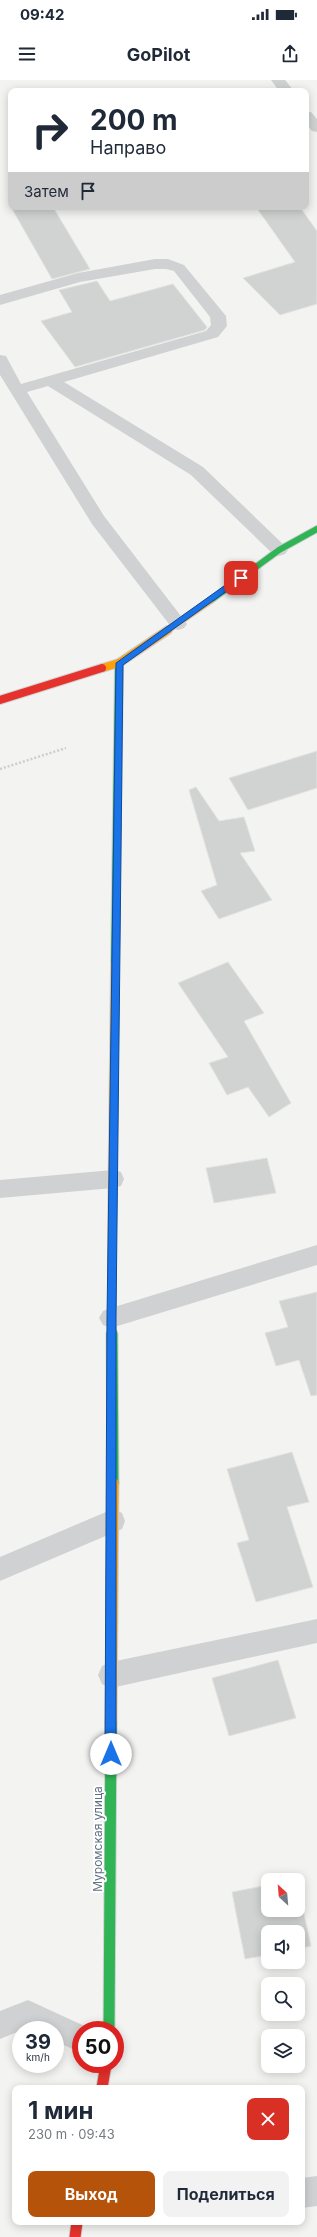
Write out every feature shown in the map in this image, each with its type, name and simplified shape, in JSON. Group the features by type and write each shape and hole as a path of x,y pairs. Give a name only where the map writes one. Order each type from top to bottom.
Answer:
{"main road":[{"path":"0,700 119,663 178,624 279,550 317,529"},
{"name":"Муромская улица","path":"108,2021 113,1522 111,1318 119,663"},
{"path":"102,2085 104,2073"},
{"path":"75,2237 77,2225"}],"street":[{"path":"278,80 285,88"},
{"path":"309,119 317,128"},
{"path":"0,300 78,278 155,264 168,264 179,268 218,316 220,326 212,334 51,380 10,386"},
{"path":"0,360 10,386 98,520 178,624"},
{"path":"51,380 197,472 279,550"},
{"path":"0,1189 113,1179"},
{"path":"111,1318 317,1256"},
{"path":"0,1569 113,1522"},
{"path":"111,1675 317,1631"},
{"path":"0,2025 28,2014 72,2035"},
{"path":"305,2193 317,2191"}],"path":[{"path":"0,769 66,748"}],"building":[{"path":"13,210 55,210 90,269 52,279"},
{"path":"258,210 302,210 317,231 317,304 280,315 243,278 295,262"},
{"path":"97,281 110,301 173,284 207,327 205,330 75,367 41,321 72,312 59,290"},
{"path":"317,751 317,788 248,810 229,778"},
{"path":"196,787 219,821 244,817 255,851 240,853 272,900 219,919 201,891 217,885 189,790"},
{"path":"228,962 264,1013 244,1021 291,1103 269,1117 248,1087 227,1095 209,1063 228,1057 178,983"},
{"path":"267,1158 276,1193 214,1203 206,1168"},
{"path":"317,1292 317,1395 311,1396 299,1360 276,1366 265,1333 288,1327 279,1301"},
{"path":"292,1452 309,1502 287,1507 313,1587 256,1602 237,1543 249,1540 227,1469"},
{"path":"278,1660 296,1718 229,1736 212,1678"},
{"path":"261,1886 261,1917 305,1917 311,1946 305,1947 305,1925 261,1925 261,1956 245,1959 232,1892"}],"traffic: fast":[{"path":"211,600 279,550 317,529"},
{"path":"115,965 119,663"},
{"path":"112,1233 113,1483"},
{"path":"109,2021 111,1723"}],"traffic: slow":[{"path":"102,668 119,663 211,600"},
{"path":"112,1233 115,965"},
{"path":"111,1723 113,1483"}],"traffic: jam":[{"path":"0,700 102,668"},
{"path":"102,2085 104,2073"},
{"path":"75,2237 77,2225"}],"route":[{"path":"111,1754 113,1522 111,1318 119,663 178,624 241,578"}]}
